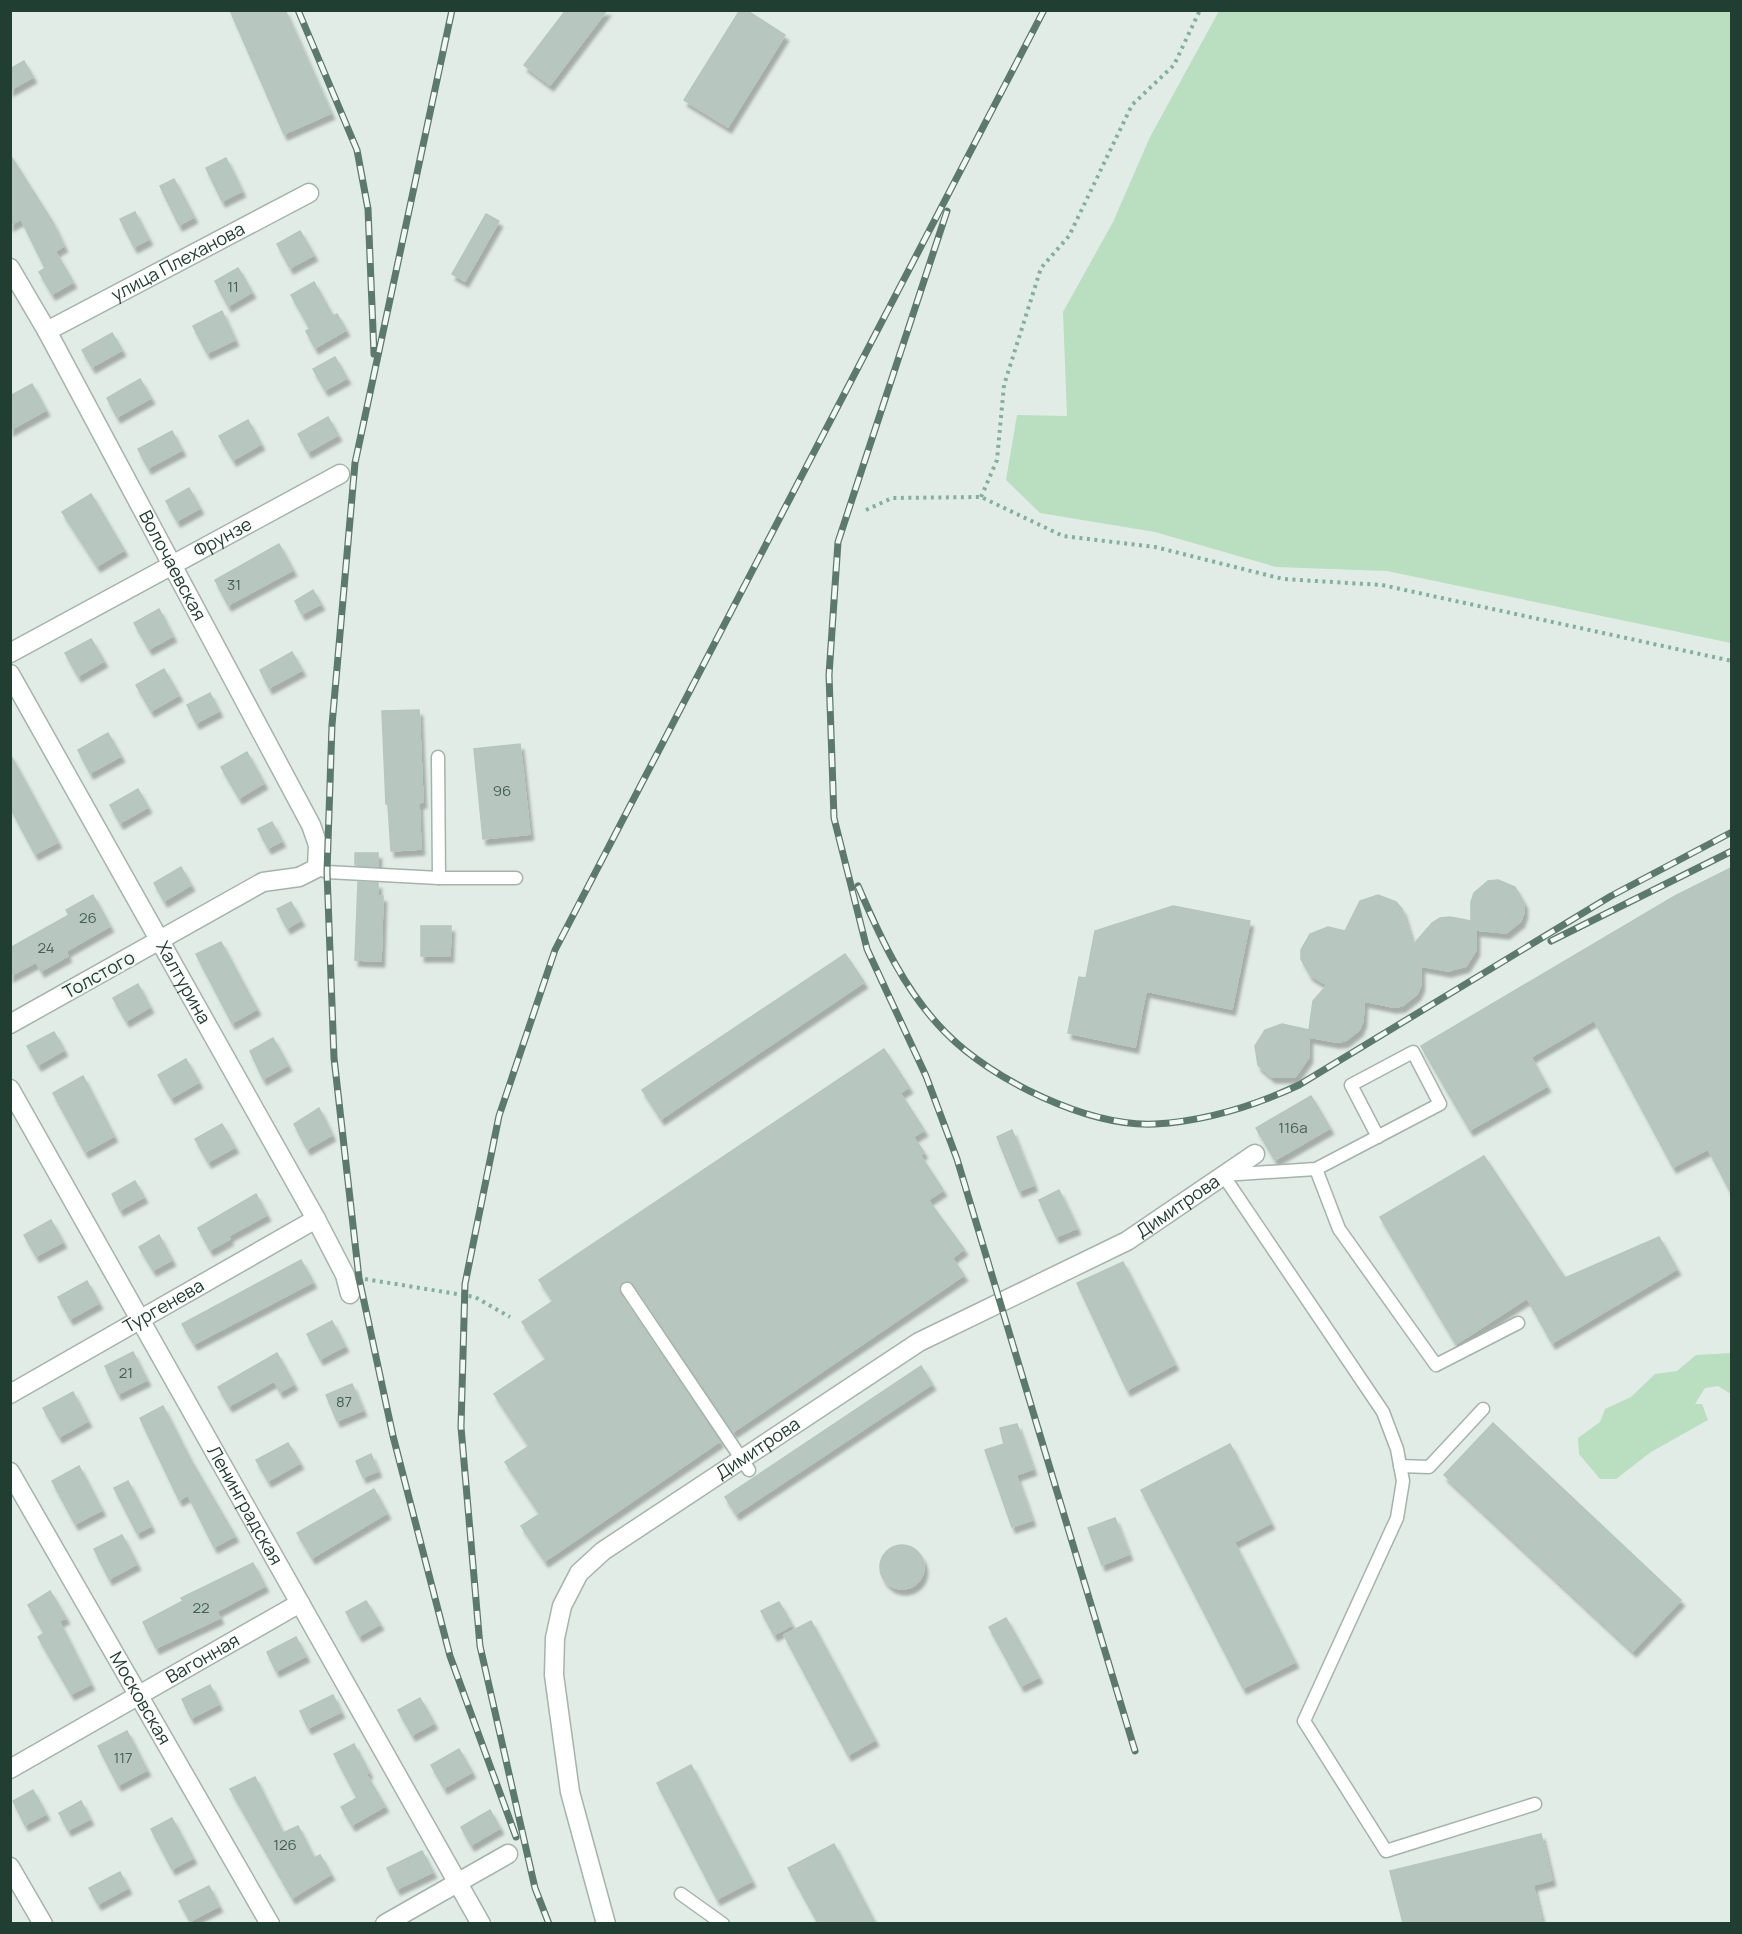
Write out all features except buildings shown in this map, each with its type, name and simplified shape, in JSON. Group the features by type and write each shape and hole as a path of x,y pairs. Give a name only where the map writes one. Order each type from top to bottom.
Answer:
{"street":[{"name":"улица Плеханова","path":"46,331 309,193"},
{"name":"Волочаевская","path":"10,268 311,825 318,845 317,868"},
{"name":"Фрунзе","path":"10,653 340,474"},
{"name":"Халтурина","path":"10,674 316,1220 345,1275 350,1294"},
{"name":"Толстого","path":"10,1024 263,882 299,877 317,868"},
{"name":"Ленинградская","path":"10,1089 481,1923"},
{"name":"Димитрова","path":"606,1923 570,1792 554,1675 555,1638 562,1606 579,1573 603,1551 745,1465 919,1342 1127,1241 1255,1154"},
{"name":"Тургенева","path":"10,1394 316,1220"},
{"name":"Московская","path":"10,1472 270,1923"},
{"name":"Вагонная","path":"10,1769 300,1603"},
{"path":"385,1923 508,1854"},
{"path":"10,1867 43,1923"}],"lane":[{"path":"438,757 439,878"},
{"path":"317,868 327,872 439,878 516,878"},
{"path":"1223,1175 1316,1169 1378,1137 1440,1104 1413,1052 1351,1084 1378,1137"},
{"path":"1316,1169 1339,1229 1436,1365 1518,1323"},
{"path":"1223,1175 1383,1412 1397,1449 1403,1481 1397,1518 1304,1721 1386,1851 1535,1804"},
{"path":"627,1289 745,1465"},
{"path":"1400,1466 1429,1467 1483,1409"},
{"path":"681,1894 723,1923"}],"path":[{"path":"981,497 997,460 1004,385 1041,268 1069,236 1132,105 1174,65 1200,10"},
{"path":"866,510 892,498 981,497 1063,536 1155,547 1283,579 1382,585 1731,661"},
{"path":"345,1275 475,1297 492,1304 510,1317"}],"green space":[{"path":"1219,11 1731,11 1731,643 1387,571 1276,567 1155,532 1040,513 1006,480 1017,415 1067,416 1063,312 1113,222 1150,137"},
{"path":"1731,1353 1731,1394 1718,1386 1705,1388 1695,1404 1702,1404 1708,1420 1651,1452 1616,1479 1600,1479 1579,1454 1578,1438 1600,1422 1605,1409 1631,1397 1655,1374 1677,1371 1696,1355"}],"railway":[{"path":"298,10 357,150 368,209 374,354"},
{"path":"452,10 355,463 332,725 327,872 334,1058 359,1278 393,1436 450,1656 516,1837"},
{"path":"549,1924 535,1888 480,1646 461,1427 465,1284 499,1116 555,950 1044,10"},
{"path":"947,211 838,542 829,675 834,818 867,949 926,1076 957,1159 1135,1751"},
{"path":"858,886 885,945 906,982 931,1017 965,1051 1015,1083 1072,1109 1101,1118 1129,1123 1155,1124 1211,1116 1265,1100 1299,1085 1611,896 1732,832"},
{"path":"1551,941 1732,851"}]}
